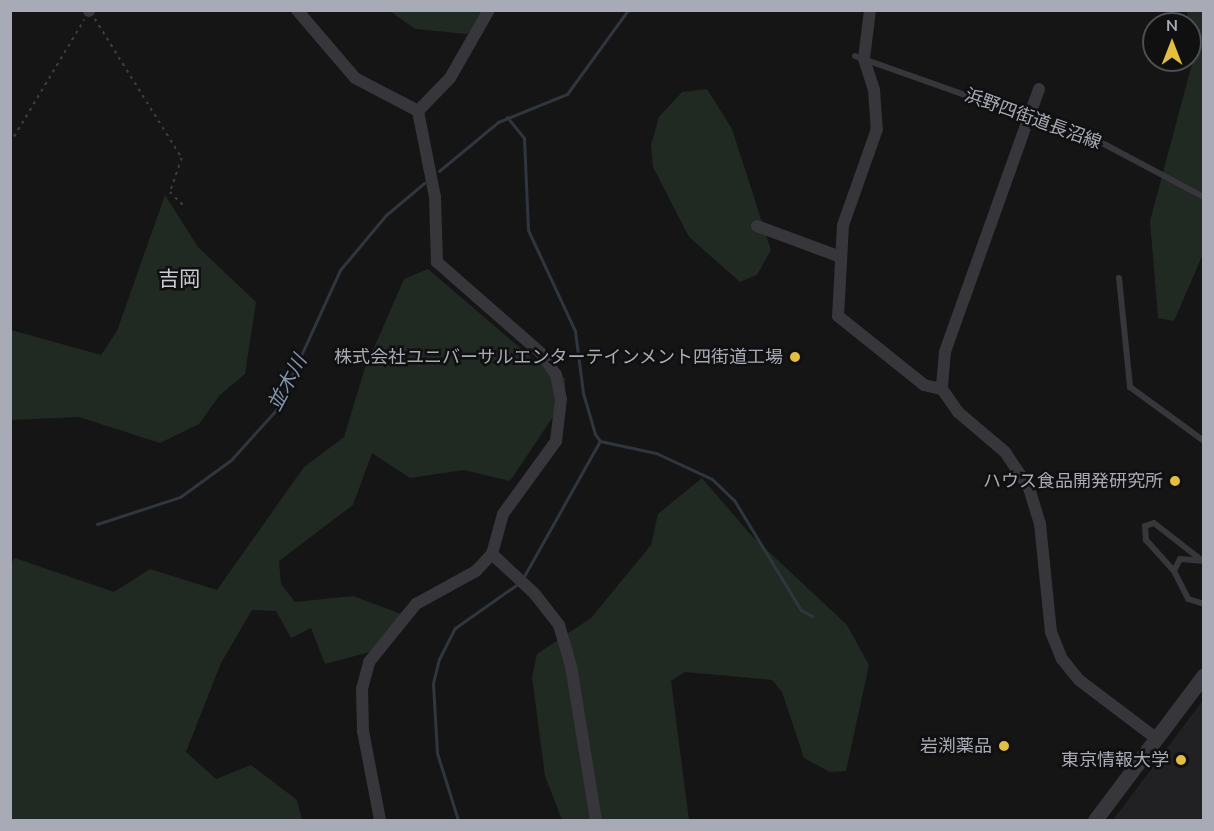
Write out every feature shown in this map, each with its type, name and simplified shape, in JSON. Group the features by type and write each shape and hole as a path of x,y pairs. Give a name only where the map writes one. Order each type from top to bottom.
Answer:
{"street":[{"path":"297,10 355,78 418,111"},
{"path":"418,111 450,78 489,10"},
{"path":"870,10 859,58 874,90 877,129 843,225 838,256 838,316 924,385 942,389"},
{"path":"1039,89 945,352 942,389 958,412 1005,452 1029,488 1040,524 1051,632 1062,659 1079,680 1157,739"},
{"path":"380,820 363,731 362,689 369,662 416,604 476,571 492,554 503,514 556,441 560,393 542,354 437,262 435,197 418,111"},
{"path":"757,226 838,256"},
{"path":"492,554 534,593 559,625 571,666 596,820"},
{"path":"1095,820 1203,675"}],"lane":[{"name":"浜野四街道長沼線","path":"859,58 1138,159 1203,197"},
{"path":"1119,278 1130,387 1203,441"},
{"path":"1201,559 1154,523 1145,526 1146,540 1174,571 1188,599 1203,604"},
{"path":"1174,571 1180,559 1201,559"}],"path":[{"path":"10,143 89,11 182,158 170,192 185,207"}],"shaded area":[{"path":"390,11 495,11 467,34 415,29"},
{"path":"1203,11 1203,254 1174,321 1158,318 1150,221 1190,72 1202,72 1202,12 1187,12"},
{"path":"707,89 732,129 771,250 757,275 740,282 689,237 653,167 651,145 659,117 682,92"},
{"path":"165,195 198,247 256,302 245,374 220,395 199,424 160,443 79,417 11,420 11,330 101,355 117,331"},
{"path":"428,269 532,358 565,378 565,399 510,481 464,470 410,478 372,453 353,505 279,561 281,584 295,602 353,596 404,615 377,650 325,664 311,628 291,638 276,611 252,610 221,663 186,752 216,779 251,765 297,800 302,820 11,820 10,564 15,558 114,592 150,569 217,590 304,467 344,437 364,371 404,279"},
{"path":"702,478 750,534 847,625 869,665 846,771 830,772 804,758 782,692 772,680 685,672 671,681 689,820 562,820 545,776 532,677 537,654 591,618 651,545 658,514"},
{"name":"東京情報大学","path":"1203,700 1203,820 1113,820"}],"waterway":[{"name":"並木川","path":"439,171 498,122 567,94 628,10"},
{"path":"507,117 524,138 528,230 575,331 583,393 595,434 600,441 656,453 712,479 734,500 801,610 812,616"},
{"name":"並木川","path":"97,524 180,497 231,460 276,410 340,270 386,215 424,183"},
{"path":"523,578 600,441"},
{"path":"458,820 437,753 433,683 439,659 455,628 519,583"}],"place":[{"name":"株式会社ユニバーサルエンターテインメント四街道工場","path":"795,357"},
{"name":"ハウス食品開発研究所","path":"1175,481"},
{"name":"岩渕薬品","path":"1004,746"},
{"name":"東京情報大学","path":"1181,760"}],"district":[{"name":"吉岡","path":"179,279"}]}
